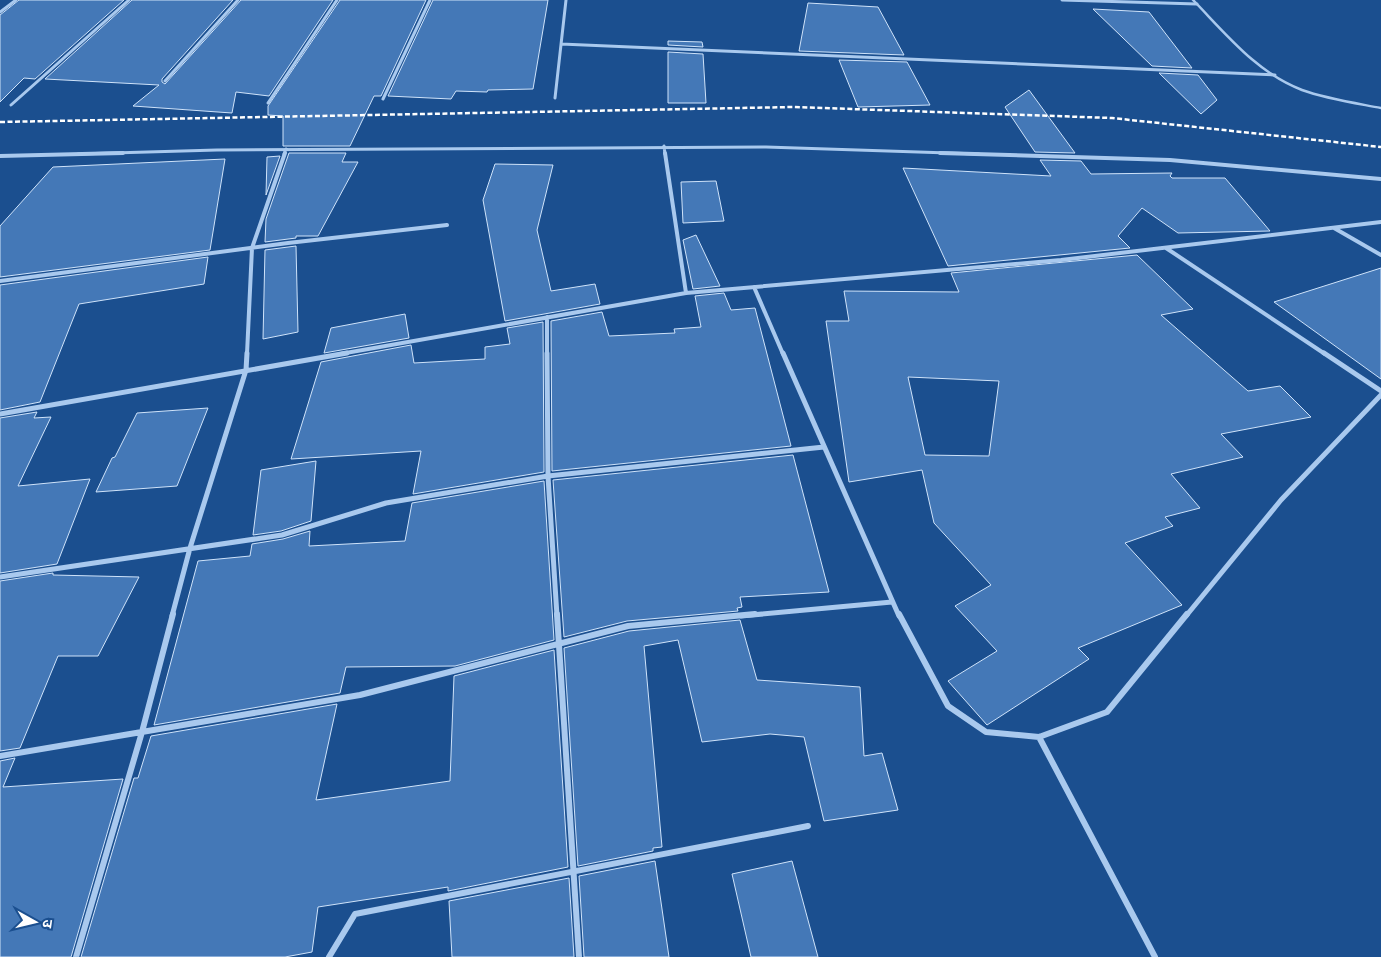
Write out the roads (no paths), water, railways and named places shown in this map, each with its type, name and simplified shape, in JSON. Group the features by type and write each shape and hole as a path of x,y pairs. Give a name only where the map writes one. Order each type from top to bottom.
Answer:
{"street":[{"path":"0,12 16,0"},
{"path":"11,104 129,0"},
{"path":"165,80 238,0"},
{"path":"268,103 337,0"},
{"path":"383,99 430,0"},
{"path":"555,98 566,0"},
{"path":"1062,0 1197,4"},
{"path":"561,44 1275,75"},
{"path":"664,146 686,293"},
{"path":"0,156 286,149 766,147 1093,156 1170,160 1381,179"},
{"path":"76,957 142,732 190,548 246,370 252,248 286,149"},
{"path":"0,414 686,293 1061,260 1381,222"},
{"path":"0,281 252,248 447,226"},
{"path":"1334,228 1381,255"},
{"path":"1166,248 1381,391"},
{"path":"754,287 892,602 948,706 986,732 1040,736 1107,712 1281,500 1381,395"},
{"path":"547,317 548,476 579,957"},
{"path":"0,577 282,534 386,503 548,476 824,447"},
{"path":"0,756 360,695 628,626 892,602"},
{"path":"1040,736 1155,957"},
{"path":"329,957 355,914 808,826"}],"lane":[{"path":"1192,0 1259,65 1292,86 1337,99 1381,108"}],"railway":[{"path":"0,122 793,107 1112,118 1381,147"}]}
